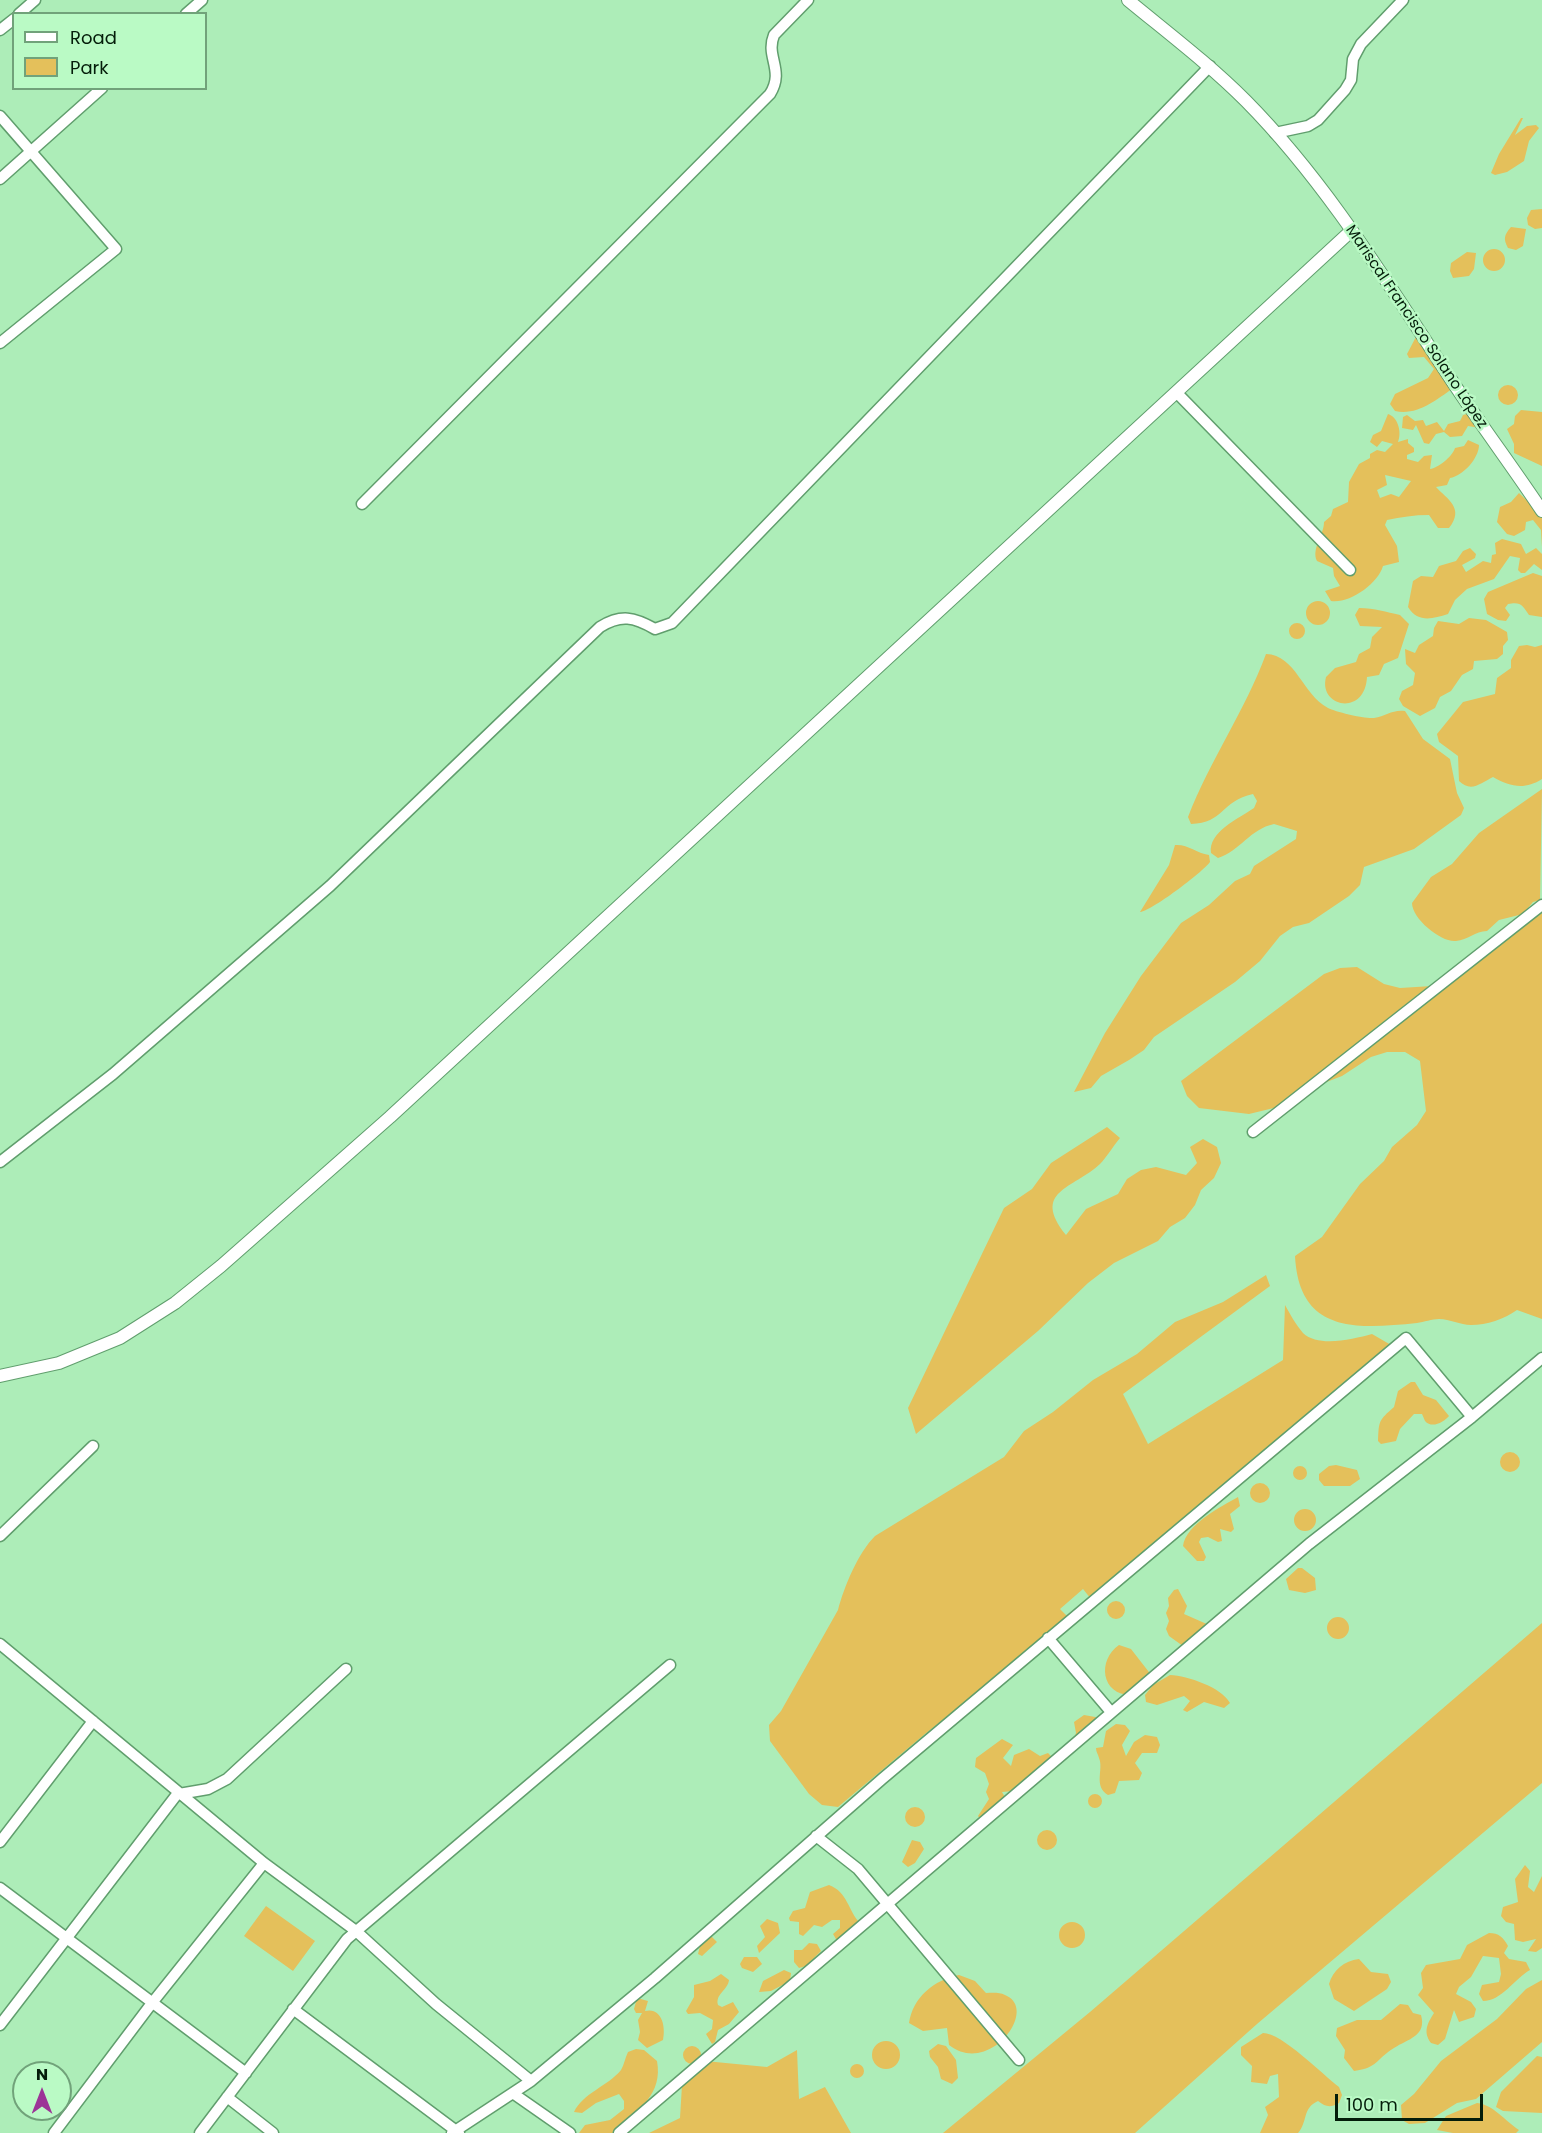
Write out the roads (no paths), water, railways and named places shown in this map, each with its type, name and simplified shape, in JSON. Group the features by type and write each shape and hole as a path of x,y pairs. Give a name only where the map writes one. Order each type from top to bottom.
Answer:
{"street":[{"path":"21,12 35,0"},
{"path":"188,12 202,0"},
{"path":"362,504 770,94 777,84 778,74 771,43 774,35 808,0"},
{"name":"Mariscal Francisco Solano López","path":"1128,0 1210,66 1275,133 1406,307 1457,388 1542,511"},
{"path":"1275,133 1308,126 1318,120 1346,90 1351,80 1353,59 1361,44 1403,0"},
{"path":"0,30 12,21"},
{"path":"0,1162 113,1074 330,885 600,627 614,620 630,617 655,629 672,623 1210,66"},
{"path":"0,179 100,90"},
{"path":"0,116 116,249 0,343"},
{"path":"0,1376 59,1363 120,1338 175,1303 221,1266 398,1109 1351,231"},
{"path":"1177,393 1350,570"},
{"path":"1252,1132 1542,904"},
{"path":"293,2009 455,2132 531,2081 655,1978 816,1836 1048,1638 1406,1338 1472,1417"},
{"path":"619,2133 1309,1544 1472,1417 1542,1358"},
{"path":"0,1536 93,1446"},
{"path":"1048,1638 1112,1712"},
{"path":"0,1644 264,1863 356,1931 436,2004 531,2081"},
{"path":"200,2133 293,2009 356,1931 670,1665"},
{"path":"0,2025 178,1793 208,1789 227,1779 346,1669"},
{"path":"0,1842 93,1720"},
{"path":"816,1836 845,1856 888,1903 1019,2060"},
{"path":"54,2133 152,2002 264,1863"},
{"path":"0,1888 246,2073"},
{"path":"514,2094 570,2133"},
{"path":"227,2097 273,2133"}]}
